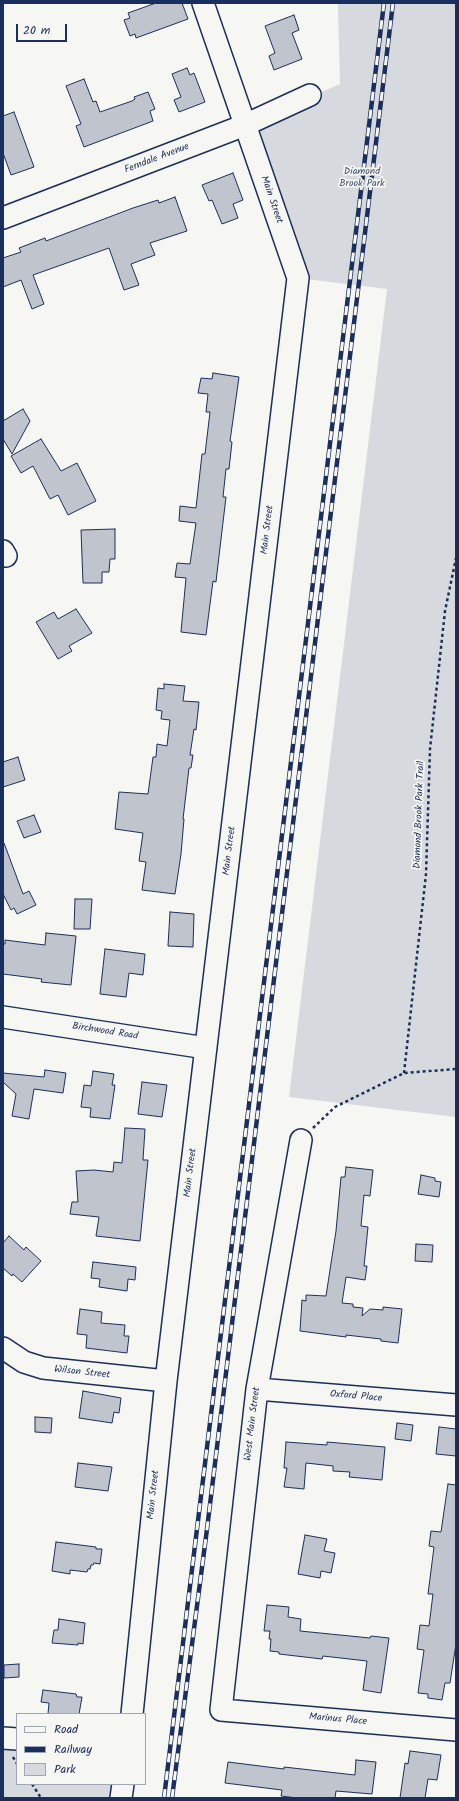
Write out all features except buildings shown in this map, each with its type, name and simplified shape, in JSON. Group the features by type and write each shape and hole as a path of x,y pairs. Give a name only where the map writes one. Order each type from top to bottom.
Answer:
{"street":[{"name":"Main Street","path":"132,1713 166,1381 298,278 203,3"},
{"name":"Ferndale Avenue","path":"3,218 245,125 310,95"},
{"name":"Birchwood Road","path":"3,1017 206,1048"},
{"name":"West Main Street","path":"221,1710 257,1389 301,1140"},
{"name":"Wilson Street","path":"3,1348 24,1362 43,1368 166,1381"},
{"name":"Oxford Place","path":"257,1389 456,1405"},
{"name":"Marinus Place","path":"221,1710 456,1730"},
{"path":"3,1738 16,1739"},
{"path":"121,1798 123,1785"}],"path":[{"name":"Diamond Brook Park Trail","path":"404,1073 426,874 430,749 445,611 456,558"},
{"path":"301,1140 335,1107 404,1073 456,1069"},
{"path":"33,1785 40,1798"}],"green space":[{"name":"Diamond Brook Park","path":"338,3 456,3 456,1117 289,1097 387,289 298,278 245,125 340,84"},
{"path":"3,1738 16,1739 16,1785 123,1785 121,1798 3,1798"}],"railway":[{"path":"164,1798 384,3"},
{"path":"172,1798 207,1529 393,3"}]}
